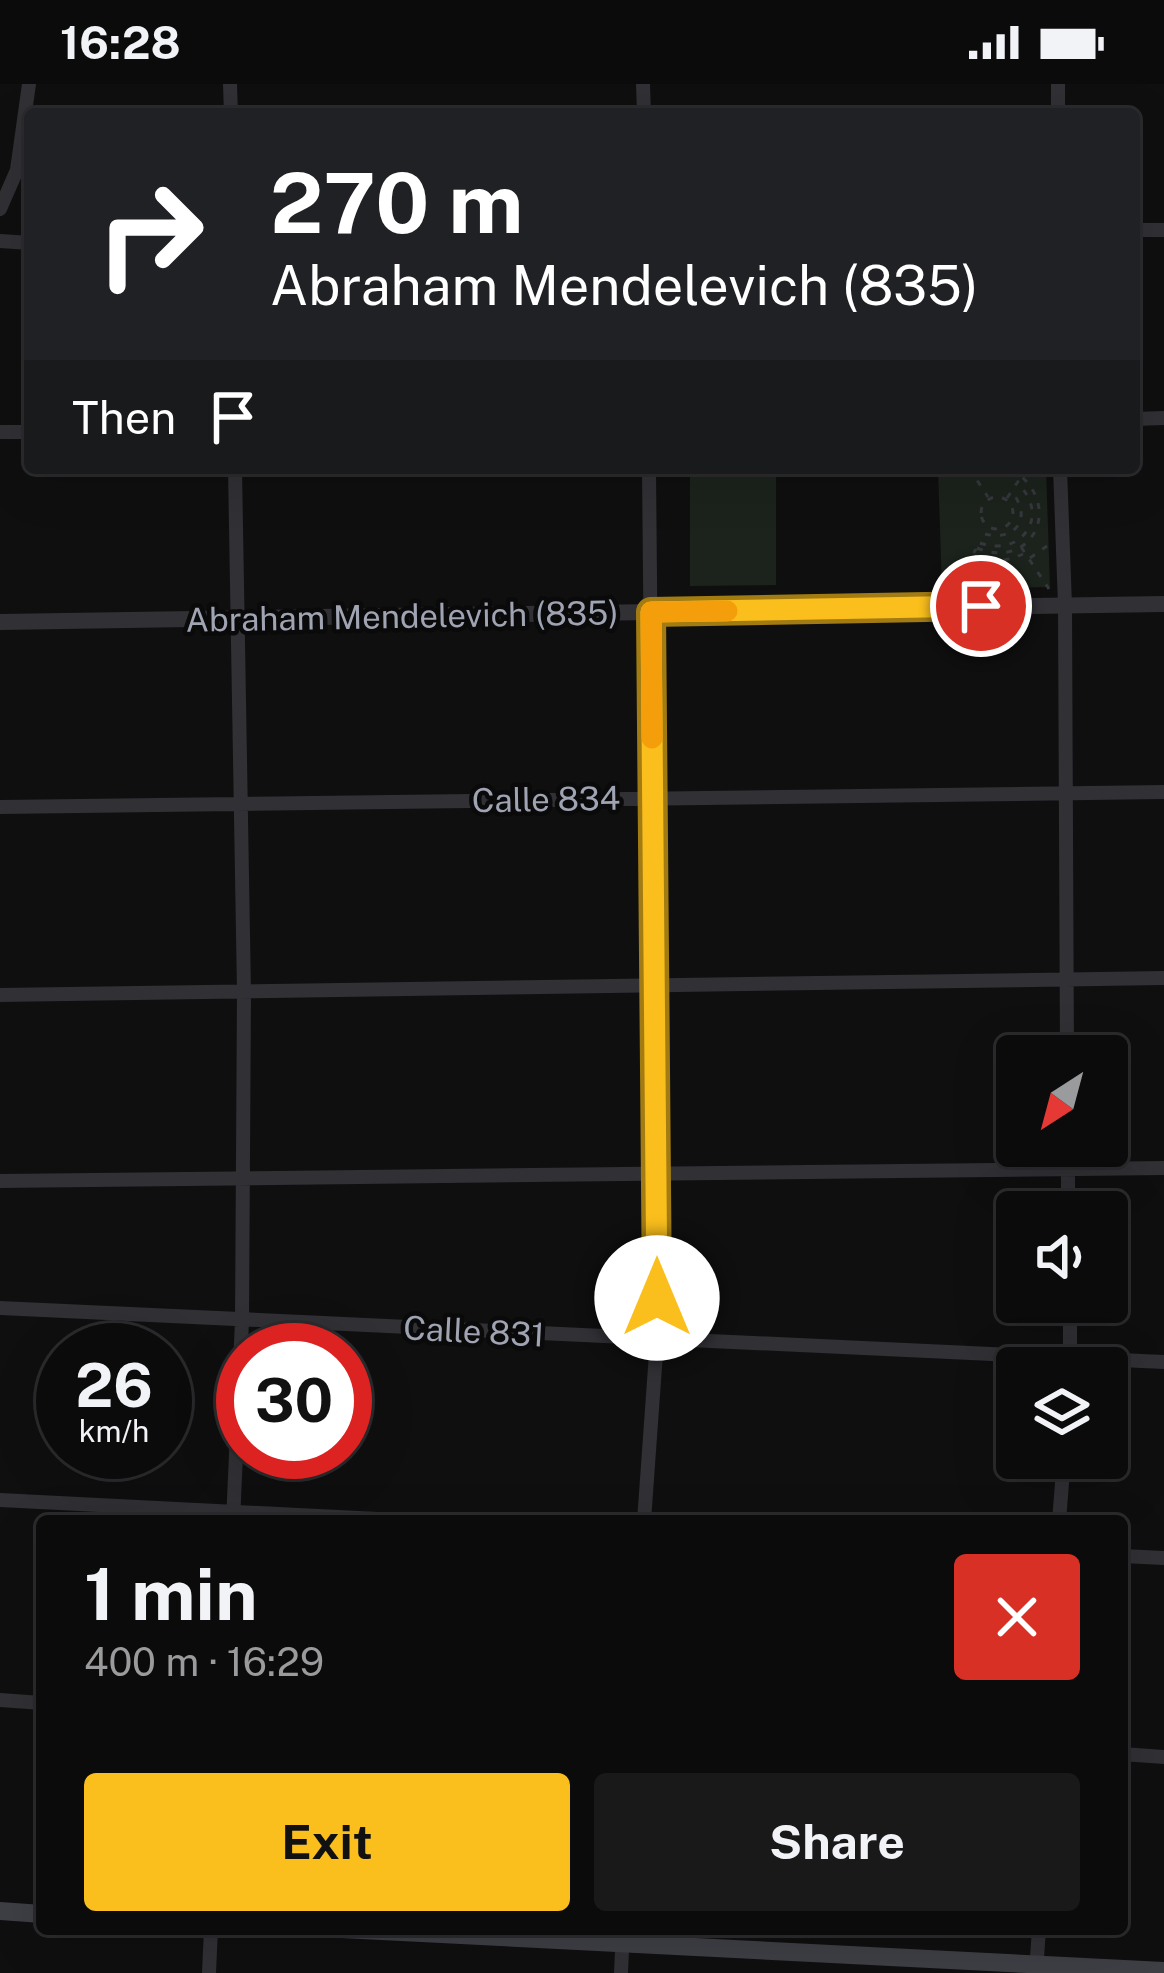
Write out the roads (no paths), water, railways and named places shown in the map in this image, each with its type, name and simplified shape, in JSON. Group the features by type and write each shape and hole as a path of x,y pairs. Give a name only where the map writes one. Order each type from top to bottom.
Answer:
{"main road":[{"path":"0,1912 36,1913"},
{"path":"553,1935 1037,1969 1164,1971"}],"street":[{"path":"0,209 17,170 24,120"},
{"path":"233,1515 242,1321 244,992 235,474"},
{"path":"644,1515 657,1339 649,474"},
{"path":"1060,474 1067,1035"},
{"name":"Abraham Mendelevich (835)","path":"0,622 1164,604"},
{"name":"Calle 834","path":"0,807 1164,792"},
{"path":"0,994 1164,978"},
{"path":"1068,1168 1068,1191"},
{"path":"0,1181 1164,1168"},
{"name":"Calle 831","path":"0,1308 996,1359"},
{"name":"Calle 831","path":"1128,1362 1164,1362"},
{"path":"1059,1515 1062,1479"},
{"path":"0,1500 218,1515"},
{"path":"1128,1556 1164,1558"},
{"path":"0,1700 36,1703"},
{"path":"1128,1754 1164,1756"},
{"path":"209,1973 212,1935"},
{"path":"1037,1969 1039,1935"},
{"path":"621,1973 623,1937"}]}
